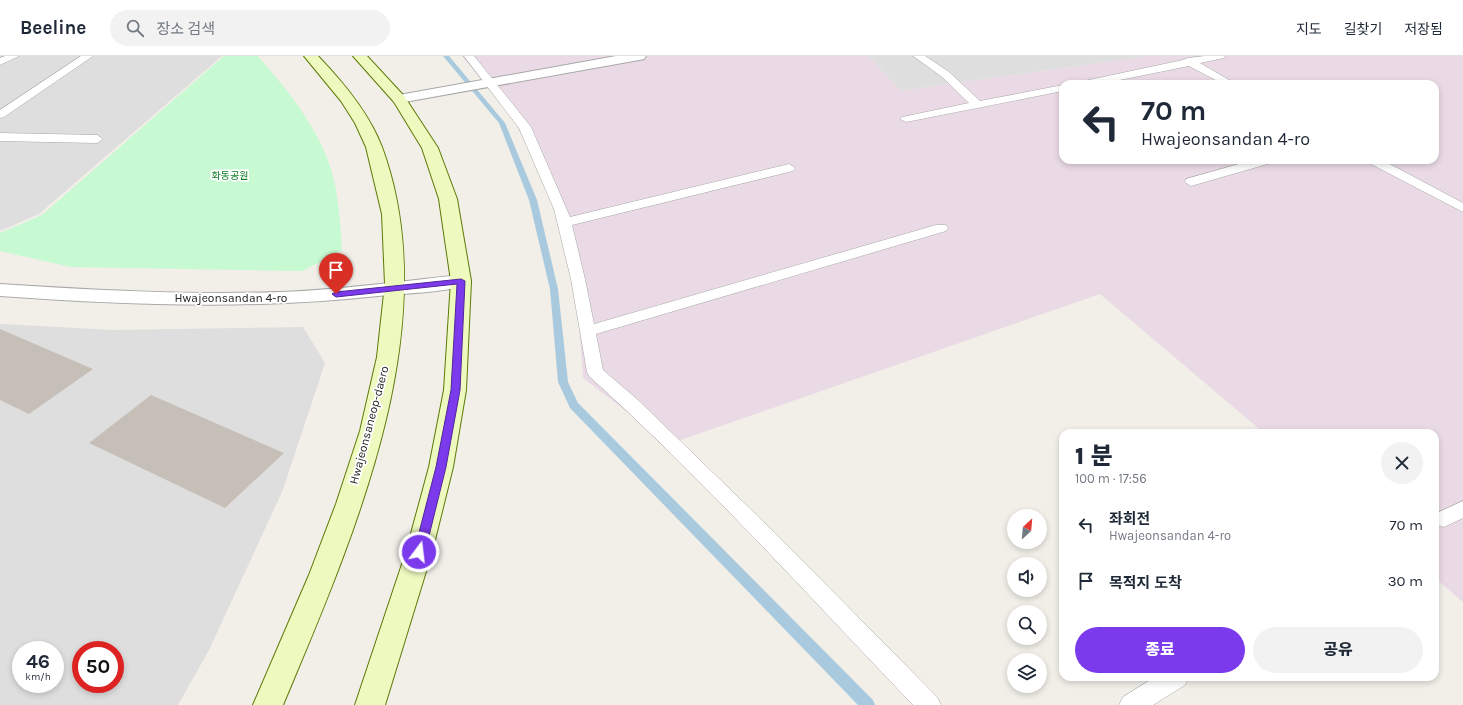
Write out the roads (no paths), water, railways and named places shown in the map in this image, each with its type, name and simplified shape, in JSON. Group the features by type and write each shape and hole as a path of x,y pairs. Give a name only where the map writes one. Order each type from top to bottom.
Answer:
{"main road":[{"name":"Hwajeonsaneop-daero","path":"268,705 329,558 362,462 382,387 395,288 394,234 389,198 374,147 361,121 327,73 311,56"},
{"path":"360,56 399,98 430,148 448,199 461,281 455,390 441,467 417,559 370,705"}],"street":[{"path":"399,98 639,56"},
{"name":"Hwajeonsandan 4-ro","path":"0,290 54,295 187,299 303,297 461,281"}],"lane":[{"path":"0,62 14,56"},
{"path":"0,115 88,56"},
{"path":"469,56 486,83 525,127 561,209 578,280 595,372 632,405 769,540 929,705"},
{"path":"918,56 945,74 977,104"},
{"path":"1179,56 1223,80"},
{"path":"1104,80 1220,56"},
{"path":"906,120 977,104 1059,89"},
{"path":"0,137 97,139"},
{"path":"1191,182 1253,164"},
{"path":"1380,164 1463,208"},
{"path":"564,223 788,168"},
{"path":"587,331 940,228"},
{"path":"1444,519 1463,509"},
{"path":"1131,705 1170,681"}],"waterway":[{"path":"446,56 502,123 533,200 554,289 563,382 574,405 868,705"}],"park label":[{"name":"화동공원","path":"230,176"}]}
